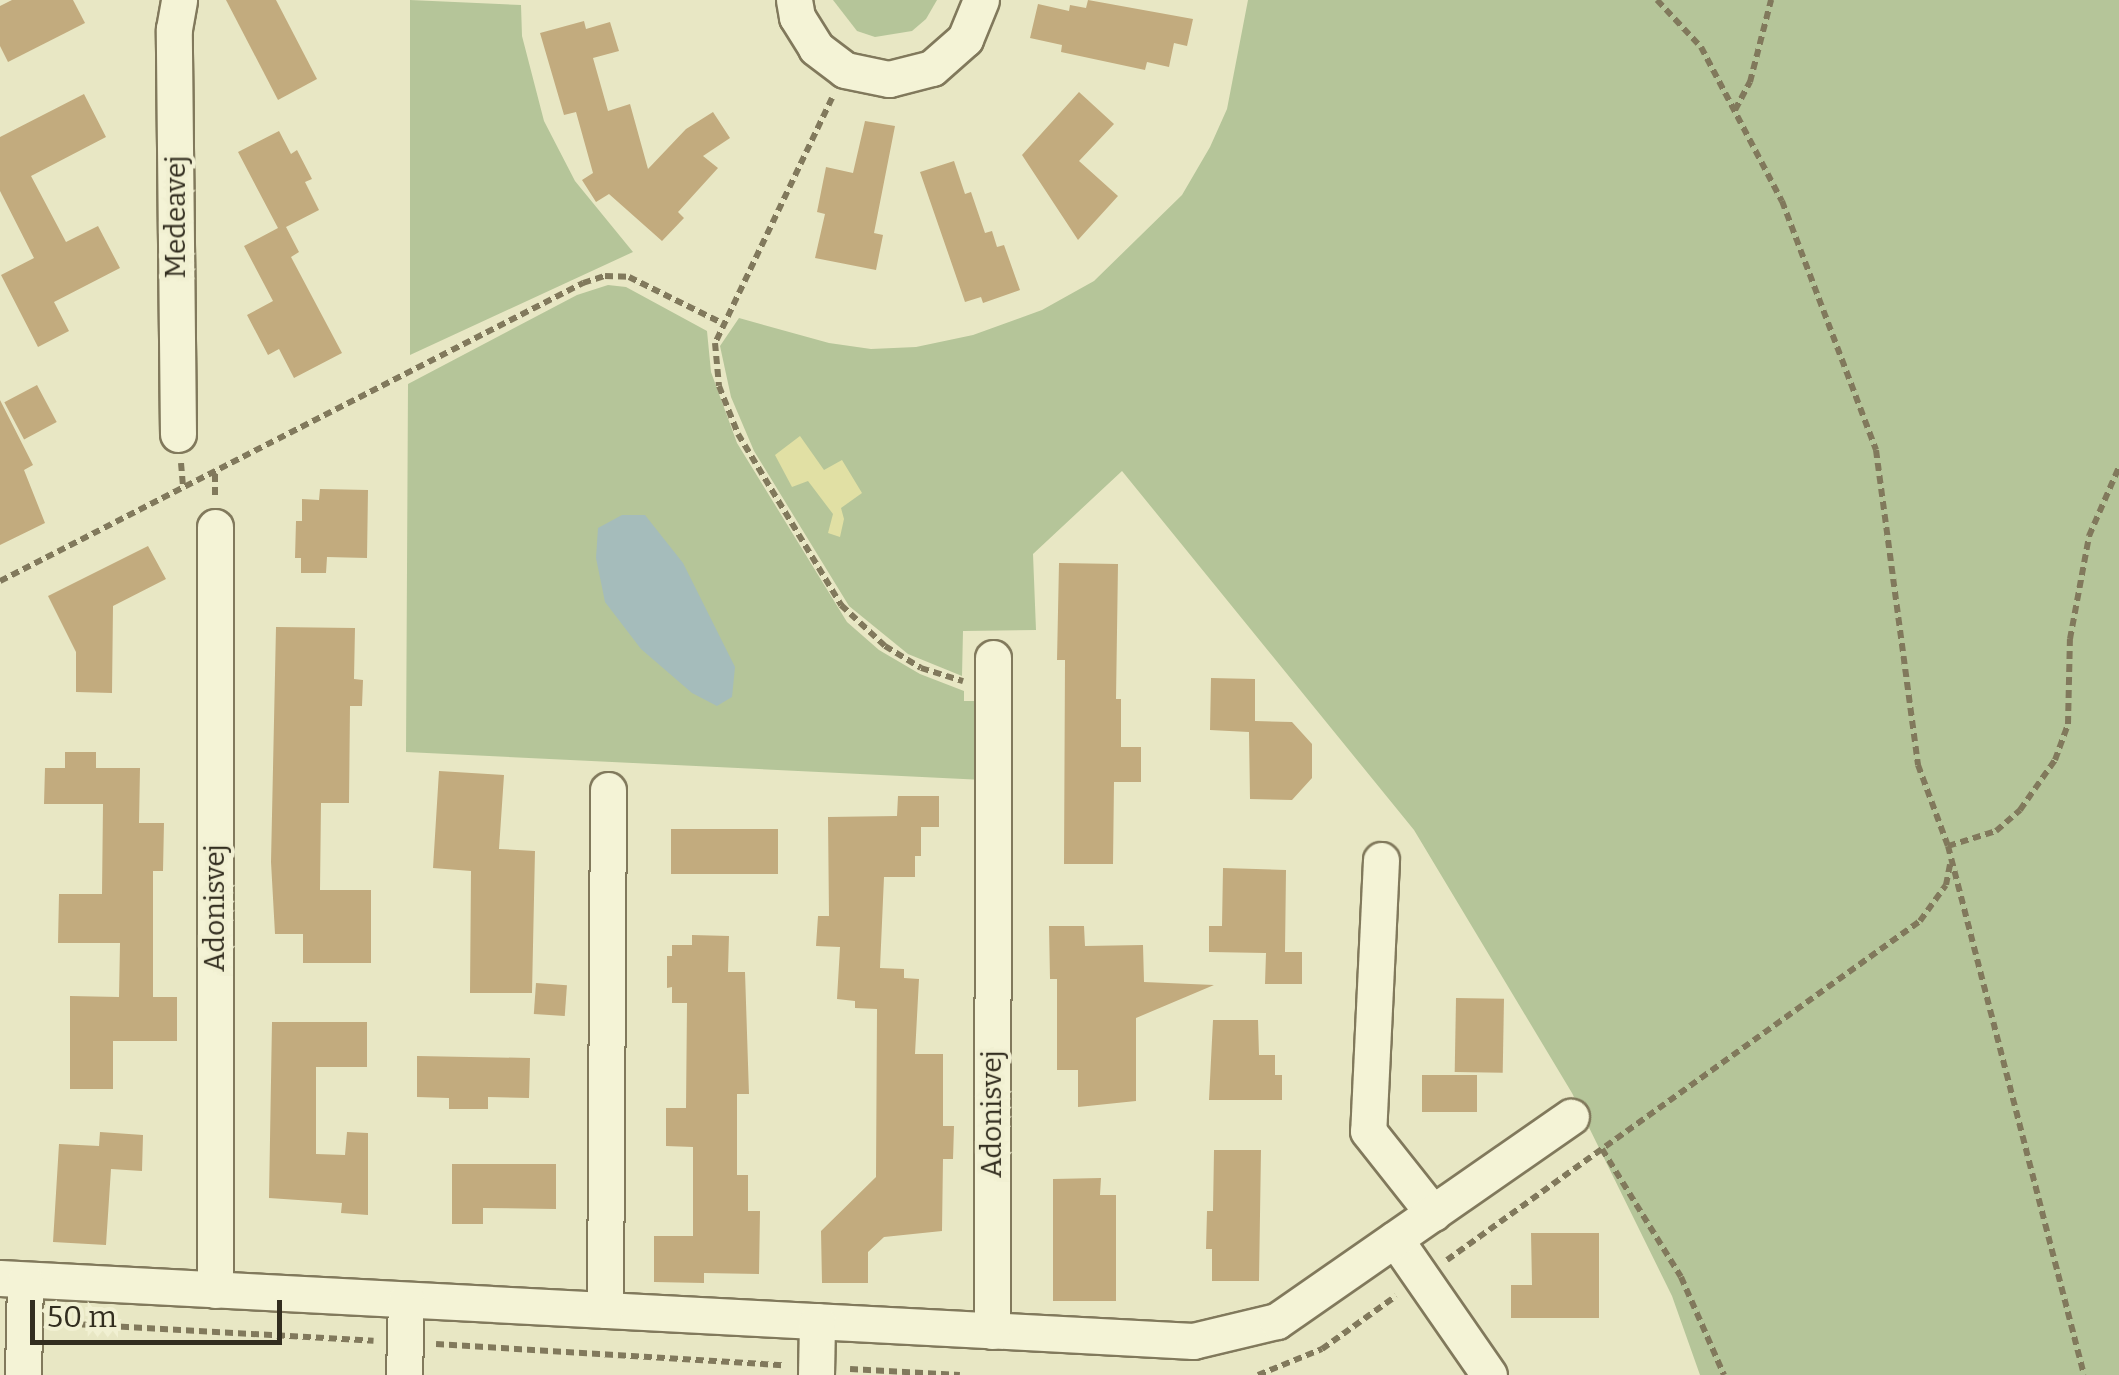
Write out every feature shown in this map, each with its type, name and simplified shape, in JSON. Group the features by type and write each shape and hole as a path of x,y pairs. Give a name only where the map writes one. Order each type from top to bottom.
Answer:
{"street":[{"name":"Medeavej","path":"178,434 174,29 179,0"},
{"path":"794,0 797,17 816,48 845,70 889,79 932,68 965,38 981,0"},
{"name":"Adonisvej","path":"214,528 215,1290"},
{"name":"Adonisvej","path":"992,668 992,1331"},
{"path":"606,1310 608,790"},
{"path":"1381,860 1368,1131 1433,1213"},
{"path":"24,1375 24,1321 12,1279 992,1331 1192,1358 1277,1321 1571,1117"},
{"path":"1395,1239 1489,1375"},
{"path":"404,1359 406,1300"},
{"path":"816,1371 818,1321"}],"path":[{"path":"1657,0 1701,47 1782,201 1876,450 1918,765 1948,846 2084,1375"},
{"path":"1735,110 1750,82 1771,0"},
{"path":"845,70 715,342 715,364 738,434 841,605 885,646 922,668 962,682 992,668"},
{"path":"0,581 583,282 605,276 629,277 724,324"},
{"path":"1948,846 1968,836 1996,831 2020,810 2055,760 2068,724 2070,638 2089,536 2119,468"},
{"path":"1724,1375 1681,1277 1602,1149 1920,922 1946,886 1951,858"},
{"path":"24,1321 404,1359 960,1375"}],"green space":[{"path":"410,0 521,5 522,36 544,121 575,181 633,252 410,355"},
{"path":"833,0 937,0 926,19 912,31 875,37 857,31"},
{"path":"1248,0 2119,0 2119,1375 1700,1375 1672,1296 1572,1093 1414,830 1122,471 1033,554 1036,630 963,631 962,676 908,654 849,606 754,451 731,397 720,346 739,318 829,343 871,349 916,347 973,335 1042,310 1094,281 1182,195 1210,147 1227,109"},
{"path":"608,285 626,287 707,331 711,372 737,443 847,622 879,650 920,674 964,691 964,701 984,701 984,780 406,752 408,384 577,295"}],"sand":[{"path":"800,436 824,470 842,460 862,493 841,508 844,519 840,537 828,533 833,514 808,481 792,487 775,455"}],"water":[{"path":"622,515 645,515 683,563 735,667 732,697 717,706 692,693 641,649 605,602 596,558 598,528"}],"building":[{"path":"12,0 73,0 85,23 8,62 0,46 0,6"},
{"path":"226,0 276,0 317,79 278,100"},
{"path":"1088,0 1193,19 1187,46 1174,43 1169,67 1147,62 1145,70 1061,52 1062,45 1030,38 1038,4 1069,11 1070,5 1086,8"},
{"path":"584,21 586,29 610,22 619,51 593,58 608,111 630,104 648,169 686,129 713,112 730,138 703,156 718,168 678,212 684,218 662,241 609,194 596,202 582,180 593,173 576,112 564,115 540,33"},
{"path":"1079,92 1114,124 1079,161 1118,196 1078,240 1022,155"},
{"path":"84,94 106,137 31,176 66,242 98,226 120,268 54,302 69,331 38,347 1,275 34,258 0,191 0,137"},
{"path":"865,121 895,126 874,233 883,235 876,270 815,258 825,214 817,212 826,167 853,173"},
{"path":"279,131 291,154 297,150 312,179 305,182 319,210 286,227 299,252 291,257 342,353 294,378 279,349 268,355 247,315 273,301 244,246 278,228 238,152"},
{"path":"954,161 965,194 971,192 985,233 992,231 997,247 1004,245 1020,290 983,303 981,297 965,302 920,172"},
{"path":"37,385 57,422 24,439 4,402"},
{"path":"0,400 33,465 24,470 45,523 0,545"},
{"path":"320,489 368,490 367,558 327,557 326,573 301,573 301,558 295,558 296,521 302,521 302,499 319,500"},
{"path":"148,546 166,579 113,606 112,693 76,692 76,652 48,596"},
{"path":"1059,563 1118,564 1116,699 1121,699 1121,747 1141,747 1141,782 1114,782 1113,864 1064,864 1065,660 1057,660"},
{"path":"276,627 355,628 354,679 363,680 362,706 350,706 349,803 321,803 320,890 371,890 371,963 303,963 303,934 275,934 271,862"},
{"path":"1211,678 1255,679 1255,721 1292,722 1312,744 1312,778 1292,800 1250,799 1249,732 1210,730"},
{"path":"65,752 96,752 96,768 140,768 139,823 164,823 163,871 153,871 153,997 177,997 177,1041 113,1041 113,1089 70,1089 70,996 119,997 120,943 58,943 59,894 102,894 103,804 44,804 45,768 65,768"},
{"path":"439,771 504,775 499,849 535,851 532,993 470,993 471,871 433,868"},
{"path":"898,796 939,796 939,827 921,827 921,856 915,856 915,877 884,877 880,968 904,969 904,978 919,979 915,1054 943,1054 943,1126 954,1126 953,1159 943,1159 942,1231 884,1237 868,1252 868,1283 822,1283 821,1231 876,1177 877,1009 855,1008 855,1001 837,999 840,947 816,946 818,916 829,916 828,817 897,816"},
{"path":"671,829 778,829 778,874 671,874"},
{"path":"1223,868 1286,870 1285,952 1302,952 1302,984 1265,984 1266,953 1209,952 1209,926 1222,926"},
{"path":"1049,926 1084,926 1085,946 1143,945 1144,982 1214,985 1136,1018 1136,1101 1078,1107 1078,1070 1057,1070 1057,979 1050,979"},
{"path":"692,935 729,936 728,972 745,972 749,1094 737,1094 737,1175 748,1175 748,1211 760,1211 759,1274 704,1273 704,1283 654,1282 654,1236 693,1236 693,1147 666,1146 666,1108 686,1108 687,1003 672,1003 672,987 667,988 667,956 672,956 672,945 692,945"},
{"path":"536,983 567,985 565,1016 534,1014"},
{"path":"1456,998 1504,999 1503,1073 1455,1072"},
{"path":"1213,1020 1258,1020 1259,1055 1275,1055 1275,1075 1282,1075 1282,1100 1209,1100"},
{"path":"272,1022 367,1022 367,1067 316,1067 316,1154 345,1155 347,1132 368,1133 368,1215 341,1213 342,1203 269,1198"},
{"path":"417,1056 530,1058 529,1098 488,1097 488,1109 449,1109 449,1098 417,1097"},
{"path":"1422,1075 1477,1075 1477,1112 1422,1112"},
{"path":"100,1132 143,1135 142,1171 111,1169 106,1245 53,1242 59,1144 99,1146"},
{"path":"1214,1150 1261,1150 1259,1281 1212,1281 1212,1249 1206,1249 1207,1211 1213,1211"},
{"path":"452,1164 556,1164 556,1209 483,1208 483,1224 452,1224"},
{"path":"1101,1178 1100,1195 1116,1195 1116,1301 1053,1301 1053,1179"},
{"path":"1531,1233 1599,1233 1599,1318 1511,1318 1511,1285 1532,1285"}]}
